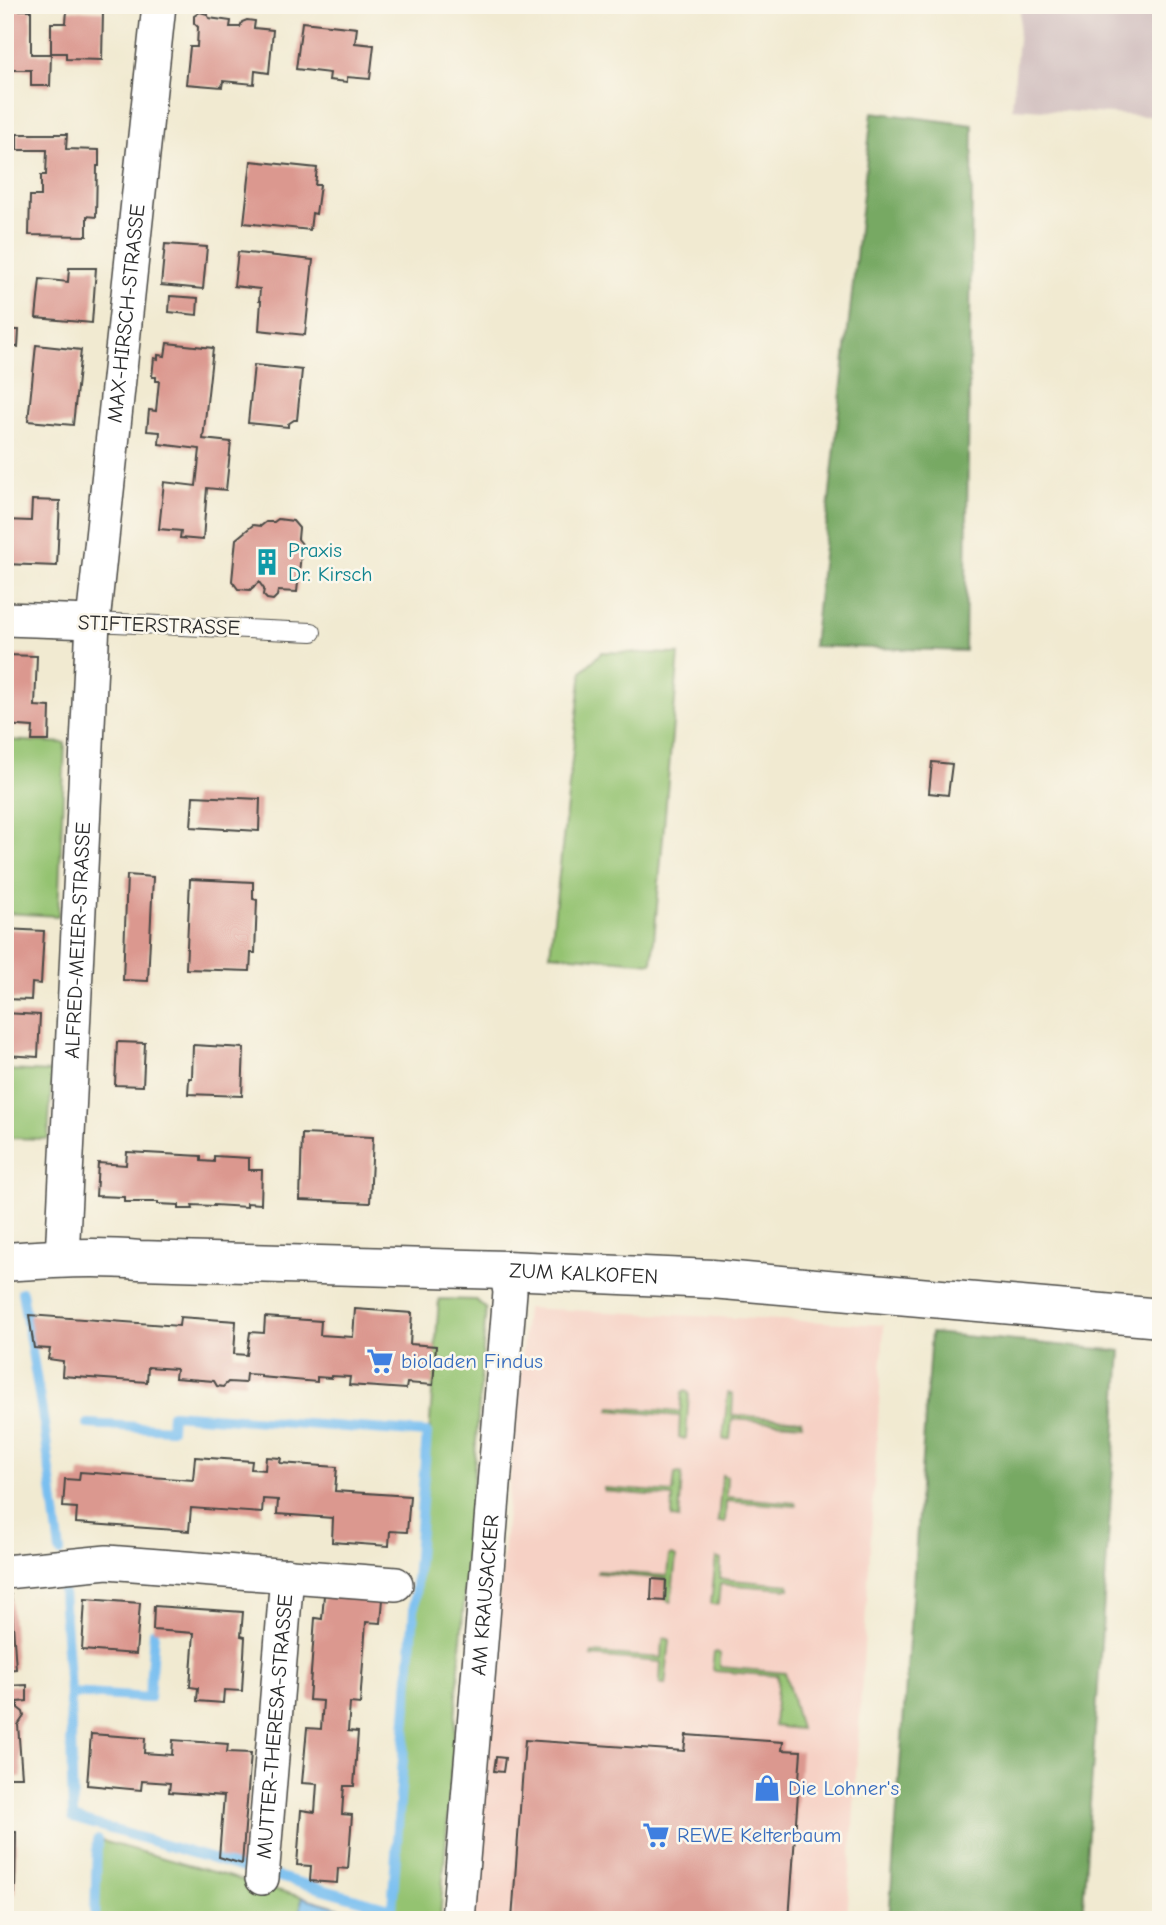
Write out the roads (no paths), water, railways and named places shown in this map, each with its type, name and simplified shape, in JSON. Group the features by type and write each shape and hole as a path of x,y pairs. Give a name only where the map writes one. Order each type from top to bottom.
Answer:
{"street":[{"name":"MAX-HIRSCH-STRASSE","path":"93,622 159,5"},
{"name":"STIFTERSTRASSE","path":"5,619 93,622"},
{"name":"ALFRED-MEIER-STRASSE","path":"62,1258 93,622"},
{"name":"ZUM KALKOFEN","path":"5,1262 117,1258 139,1261 506,1270 712,1279 1161,1318"},
{"name":"AM KRAUSACKER","path":"458,1920 510,1292 506,1270"},
{"name":"MUTTER-THERESA-STRASSE","path":"5,1572 107,1562 396,1584"},
{"name":"MUTTER-THERESA-STRASSE","path":"262,1878 286,1575"}],"lane":[{"name":"STIFTERSTRASSE","path":"93,622 312,632"}],"water":[{"path":"1161,5 1161,40 1154,32 1152,24 1157,6"},
{"path":"302,1897 382,1920 300,1920"}],"waterway":[{"path":"22,1292 44,1424 60,1552"},
{"path":"88,1424 171,1429 172,1414 427,1433 392,1909 272,1875"},
{"path":"62,1578 70,1693 73,1818 257,1872"},
{"path":"70,1693 149,1698 154,1632"},
{"path":"95,1920 97,1840"}],"place":[{"name":"Praxis Dr. Kirsch","path":"267,562"},
{"name":"bioladen Findus","path":"380,1361"},
{"name":"Die Lohner's","path":"767,1788"},
{"name":"REWE Kelterbaum","path":"656,1835"}]}
